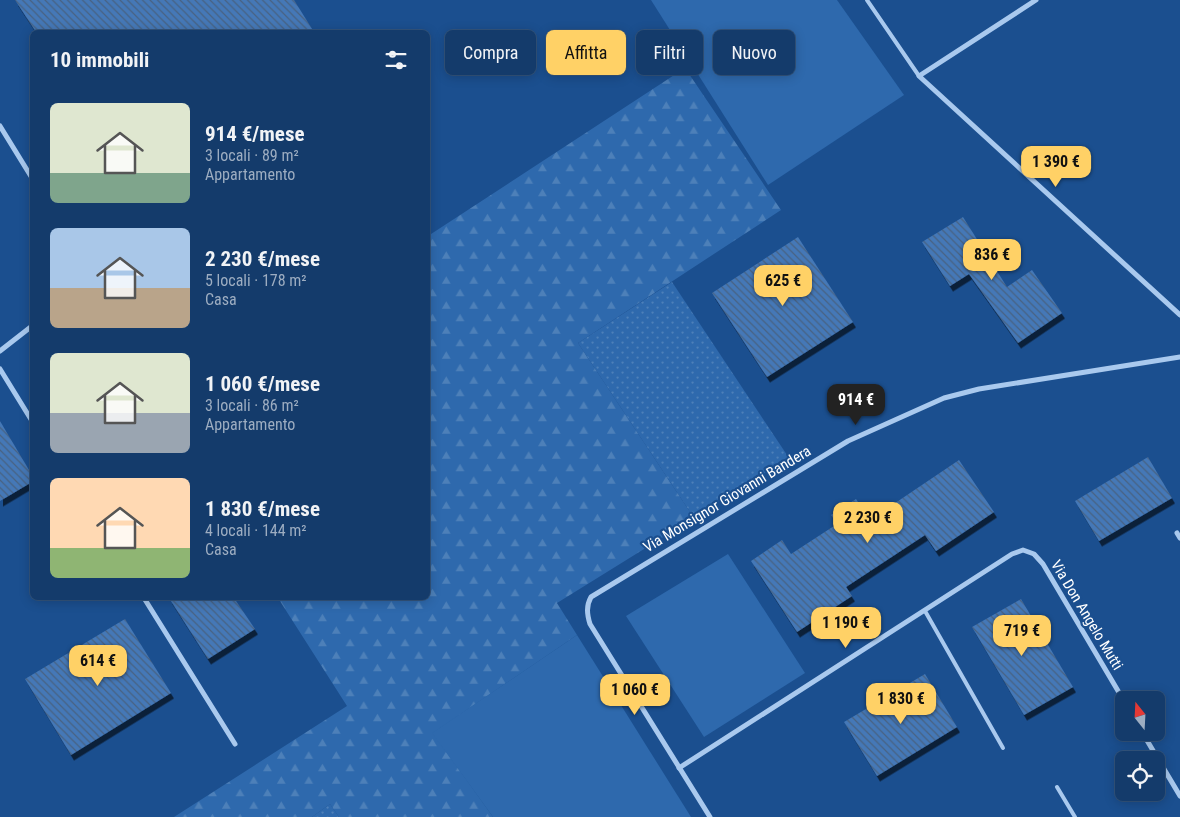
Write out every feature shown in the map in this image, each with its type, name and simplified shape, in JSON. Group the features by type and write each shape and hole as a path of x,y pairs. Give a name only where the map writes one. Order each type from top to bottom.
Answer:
{"street":[{"path":"1036,0 919,76 1180,315"},
{"path":"0,126 30,175"},
{"path":"0,350 30,328"},
{"name":"Via Monsignor Giovanni Bandera","path":"679,768 590,624 587,607 591,598 848,441 944,398 979,389 1180,357"},
{"path":"0,369 30,418"},
{"name":"Via Don Angelo Mutti","path":"925,611 1012,554 1024,550 1034,554 1043,564 1118,691"},
{"path":"145,600 235,744"},
{"path":"710,817 679,768 925,611"},
{"path":"1147,741 1180,796"}],"lane":[{"path":"866,0 919,76"},
{"path":"925,611 1003,748"},
{"path":"1057,786 1075,817"}],"green space":[{"path":"651,0 837,0 904,95 768,185 698,75 703,75 703,30 670,30"},
{"path":"674,75 690,75 781,210 578,343 694,518 557,603 577,635 433,733 493,817 339,817 330,804 312,817 174,817 347,706 279,600 430,600 430,235"},
{"path":"672,282 789,458 694,518 578,343"},
{"path":"728,554 805,673 704,737 626,616"},
{"path":"577,635 691,817 493,817 432,733"},
{"path":"330,804 339,817 312,817"}],"building":[{"path":"15,0 294,0 313,30 35,30"},
{"path":"963,217 1007,287 1032,270 1062,313 1018,343 969,274 950,286 922,242"},
{"path":"798,237 853,322 767,377 712,293"},
{"path":"0,421 30,472 30,483 0,501"},
{"path":"1148,457 1172,498 1099,541 1075,501"},
{"path":"959,460 994,512 936,551 925,535 846,587 852,596 797,632 751,561 782,540 791,554 837,524 831,515 856,499 870,520"},
{"path":"1021,599 1073,687 1024,715 972,627"},
{"path":"170,600 235,600 255,629 208,659"},
{"path":"125,619 171,693 71,755 25,679"},
{"path":"925,674 957,727 877,776 844,722"}]}
